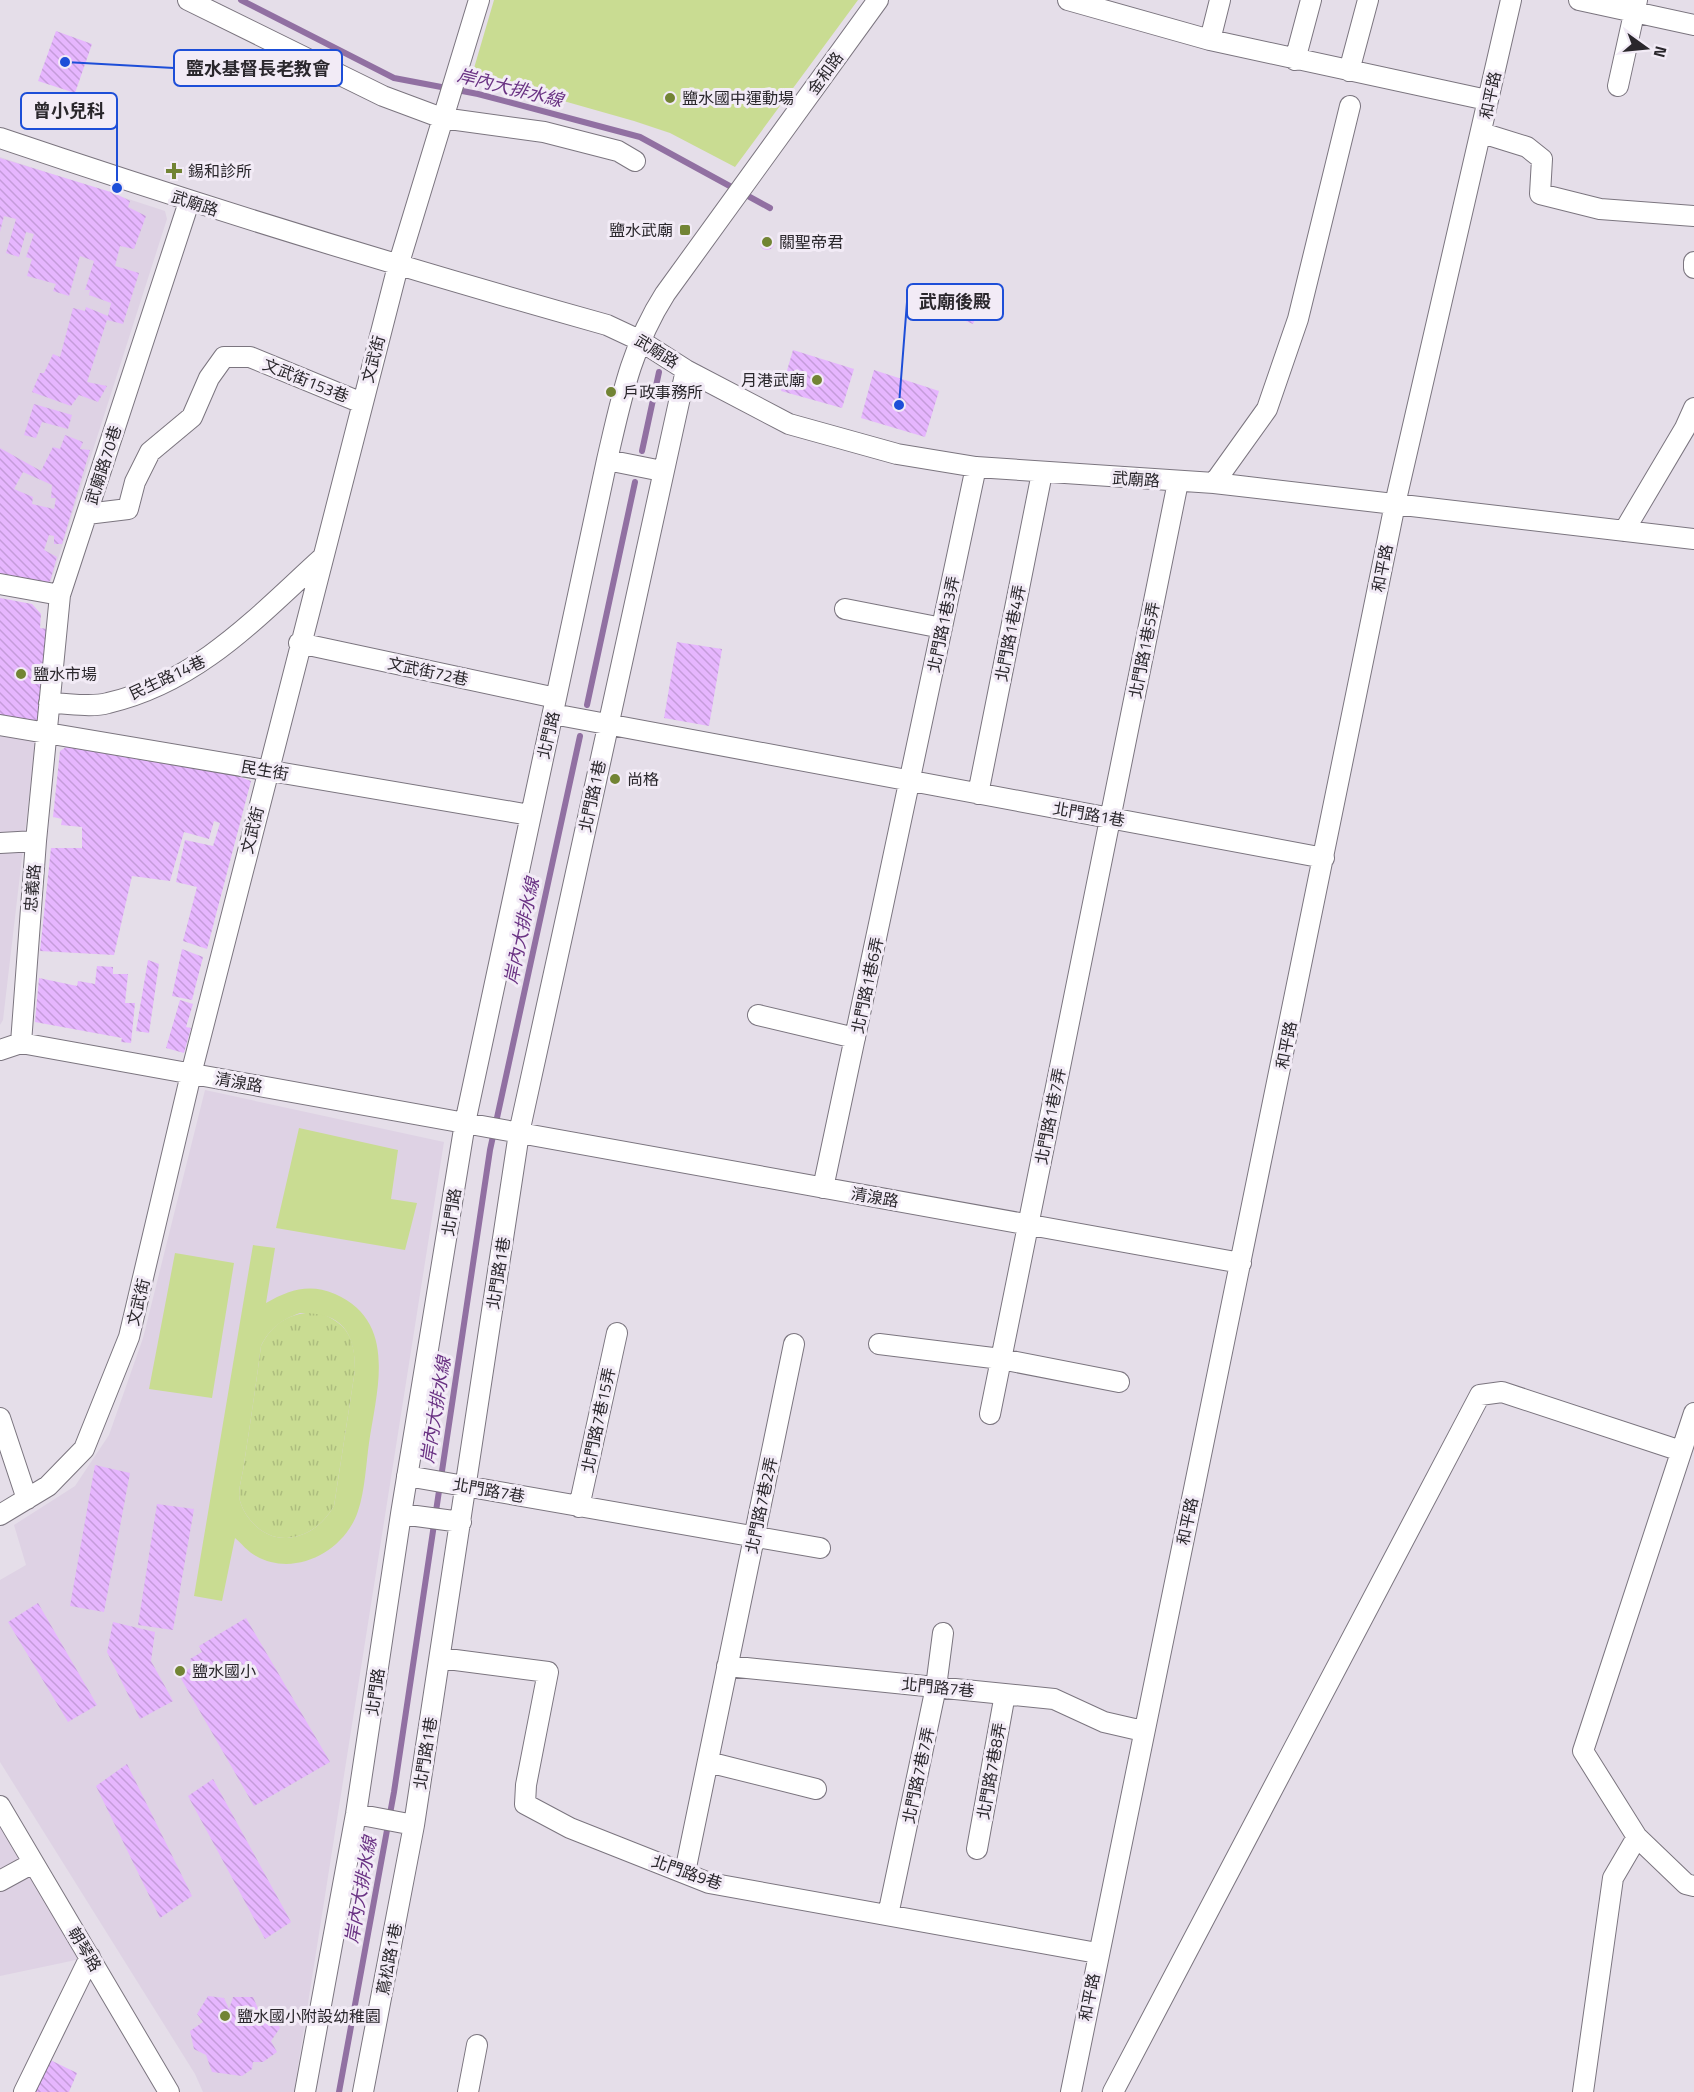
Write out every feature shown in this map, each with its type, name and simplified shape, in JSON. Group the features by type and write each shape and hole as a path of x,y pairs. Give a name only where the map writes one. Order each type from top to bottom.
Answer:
{"street":[{"path":"188,0 383,96 618,151 635,161"},
{"name":"文武街","path":"0,1515 48,1486 84,1449 129,1337 191,1074 299,643 398,266 478,0"},
{"name":"金和路","path":"639,340 665,294 878,0"},
{"path":"1068,0 1117,6 1210,40 1487,100"},
{"path":"1210,40 1220,0"},
{"path":"1295,60 1311,0"},
{"path":"1349,71 1368,0"},
{"name":"和平路","path":"1071,2092 1097,1953 1241,1263 1395,504 1511,0"},
{"path":"1579,0 1636,6 1694,25"},
{"path":"1618,86 1636,6"},
{"path":"1214,483 1267,409 1298,319 1350,106"},
{"path":"1482,133 1527,147 1542,159 1540,194 1600,209 1694,216"},
{"name":"武廟路","path":"0,138 189,202 398,266 607,325 639,340 686,370 789,424 897,454 976,467 1214,483 1694,539"},
{"name":"武廟路70巷","path":"47,734 60,595 189,202"},
{"name":"北門路","path":"305,2092 356,1814 407,1476 530,815 607,460 630,364 639,340"},
{"name":"文武街153巷","path":"87,514 128,509 135,482 150,452 192,417 209,378 224,357 250,357 362,403"},
{"name":"北門路1巷","path":"407,1824 440,1658 454,1521 514,1132 686,370"},
{"path":"1624,531 1685,428 1694,408"},
{"path":"607,460 662,471"},
{"name":"北門路1巷3弄","path":"910,781 976,467"},
{"name":"北門路1巷4弄","path":"978,794 1042,473"},
{"name":"北門路1巷5弄","path":"1110,818 1178,482"},
{"name":"民生路14巷","path":"49,703 107,704 144,691 199,666 238,636 321,559"},
{"path":"0,584 60,595"},
{"path":"845,609 942,628"},
{"name":"文武街72巷","path":"299,643 554,706"},
{"name":"北門路1巷","path":"554,706 607,725 1324,858"},
{"name":"民生街","path":"0,724 47,734 530,815"},
{"name":"忠義路","path":"21,1043 36,841 47,734"},
{"name":"北門路1巷6弄","path":"823,1188 910,781"},
{"name":"北門路1巷7弄","path":"990,1414 1110,818"},
{"path":"0,843 36,841"},
{"path":"758,1015 855,1038"},
{"name":"清湶路","path":"0,1050 21,1043 1241,1263"},
{"name":"北門路7巷15弄","path":"579,1507 617,1333"},
{"name":"北門路7巷2弄","path":"685,1872 794,1344"},
{"path":"879,1344 1001,1359 1119,1382"},
{"path":"1113,2092 1480,1395 1502,1392 1681,1451"},
{"path":"1694,1413 1583,1751 1637,1837 1686,1884 1694,1886"},
{"path":"0,1418 27,1499"},
{"name":"北門路7巷","path":"407,1476 820,1548"},
{"path":"401,1514 454,1521"},
{"name":"北門路7巷7弄","path":"888,1915 936,1687 943,1634"},
{"name":"北門路9巷","path":"440,1658 548,1672 526,1785 525,1804 570,1828 709,1883 1097,1953"},
{"name":"北門路7巷","path":"727,1666 1054,1699 1104,1722 1143,1731"},
{"name":"北門路7巷8弄","path":"977,1849 1005,1694"},
{"path":"708,1762 816,1789"},
{"name":"朝琴路","path":"0,1806 169,2092"},
{"path":"356,1814 407,1824"},
{"name":"蔦松路1巷","path":"363,2092 407,1824"},
{"path":"1584,2092 1613,1878 1637,1837"},
{"path":"0,1881 33,1863"},
{"path":"24,2092 90,1957"},
{"path":"468,2092 477,2045"}],"shaded area":[{"path":"0,157 165,211 167,219 49,587 0,577"},
{"path":"0,731 36,738 3,1020 0,1025"},
{"name":"鹽水國小","path":"205,1090 444,1142 294,2092 203,2092 195,2074 0,1762 0,1580 26,1565 14,1525 75,1486 109,1435 143,1338"},
{"path":"0,1805 90,1957 0,1976"}],"green space":[{"name":"鹽水國中運動場","path":"494,0 858,0 735,167 670,133 472,75"},
{"path":"299,1128 398,1150 391,1199 417,1203 405,1250 276,1228"},
{"path":"253,1245 275,1248 266,1303 299,1290 326,1291 355,1306 368,1322 376,1339 379,1359 378,1380 364,1486 358,1511 351,1525 330,1549 317,1557 287,1564 271,1562 253,1554 235,1538 222,1601 194,1596","holes":["300,1313 326,1316 343,1326 352,1344 354,1356 355,1370 334,1506 320,1524 309,1532 295,1537 279,1538 264,1532 252,1522 239,1497 261,1346 272,1329 282,1322"]},
{"path":"175,1253 234,1263 212,1398 149,1389"},
{"path":"317,1312 336,1321 348,1333 355,1359 334,1506 320,1524 309,1532 295,1537 279,1538 264,1532 252,1522 239,1497 261,1346 271,1331 283,1320 299,1314"}],"building":[{"path":"56,31 92,44 75,93 38,81"},
{"path":"0,158 114,193 130,201 128,207 146,216 134,249 120,246 115,266 139,273 123,324 107,320 87,382 107,386 98,402 79,395 71,406 32,392 40,373 44,373 53,354 60,357 73,308 85,311 86,307 108,316 111,303 89,295 90,290 85,290 94,261 80,256 69,296 53,291 56,284 27,276 32,259 26,257 34,234 26,232 19,257 6,253 16,219 4,216 0,232"},
{"name":"關聖帝君","path":"767,236 772,238 774,243 772,248 767,250 762,248 760,243 762,238"},
{"path":"932,285 981,305 973,324 924,304"},
{"name":"月港武廟","path":"793,350 854,369 842,408 781,391"},
{"path":"874,370 939,391 925,437 861,418"},
{"path":"34,404 72,415 68,429 42,422 36,438 24,435"},
{"path":"65,435 83,442 80,449 90,450 62,544 54,544 54,536 49,535 44,550 57,557 50,581 44,585 0,576 0,448 41,471 53,447 60,449","holes":["23,472 52,485 51,498 56,498 54,509 32,504 33,497 14,489"]},
{"name":"鹽水市場","path":"0,598 32,604 41,614 40,628 48,629 37,727 0,720"},
{"path":"677,642 722,649 709,726 664,718"},
{"path":"66,747 88,747 184,764 226,772 251,781 207,949 183,941 197,887 176,882 185,840 213,846 220,823 214,821 209,839 184,832 170,881 132,876 114,955 40,951 51,848 82,848 82,827 61,825 62,819 53,817 60,751"},
{"path":"182,949 203,957 192,1000 172,996"},
{"path":"148,960 159,964 149,1033 136,1031"},
{"path":"97,966 113,967 113,974 128,974 125,1003 135,1003 131,1043 121,1042 122,1038 35,1022 39,978 77,986 78,981 95,984"},
{"path":"180,1000 193,1004 186,1027 191,1028 184,1053 166,1048"},
{"path":"95,1465 130,1473 104,1612 70,1606"},
{"path":"157,1504 194,1509 173,1630 138,1625"},
{"path":"38,1603 97,1705 68,1722 8,1622"},
{"path":"246,1618 330,1762 254,1806 179,1675 194,1666 190,1659 202,1652 199,1646"},
{"path":"113,1622 155,1632 151,1661 173,1701 140,1719 107,1652"},
{"path":"127,1764 192,1896 160,1918 96,1786"},
{"path":"213,1779 291,1922 265,1939 188,1796"},
{"path":"208,1996 224,1998 229,2009 233,1997 253,1997 259,2011 273,2014 280,2028 271,2041 277,2052 263,2062 253,2062 252,2069 242,2076 212,2072 206,2055 194,2049 190,2031 203,2022 197,2014"},
{"path":"42,2056 77,2073 69,2092 24,2092"}],"waterway":[{"name":"岸內大排水線","path":"241,0 394,78 478,94 640,137 770,208"},
{"name":"岸內大排水線","path":"642,451 659,372"},
{"name":"岸內大排水線","path":"587,705 635,482"},
{"name":"岸內大排水線","path":"339,2092 394,1792 490,1150 580,736"}],"place":[{"name":"盬水基督長老教會","path":"65,62"},
{"name":"鹽水國中運動場","path":"670,98"},
{"name":"錫和診所","path":"174,171"},
{"name":"曾小兒科","path":"117,188"},
{"name":"鹽水武廟","path":"685,230"},
{"name":"關聖帝君","path":"767,242"},
{"name":"月港武廟","path":"817,380"},
{"name":"戶政事務所","path":"611,392"},
{"name":"武廟後殿","path":"899,405"},
{"name":"鹽水市場","path":"21,674"},
{"name":"尚格","path":"615,779"},
{"name":"鹽水國小","path":"180,1671"},
{"name":"鹽水國小附設幼稚園","path":"225,2016"}]}
